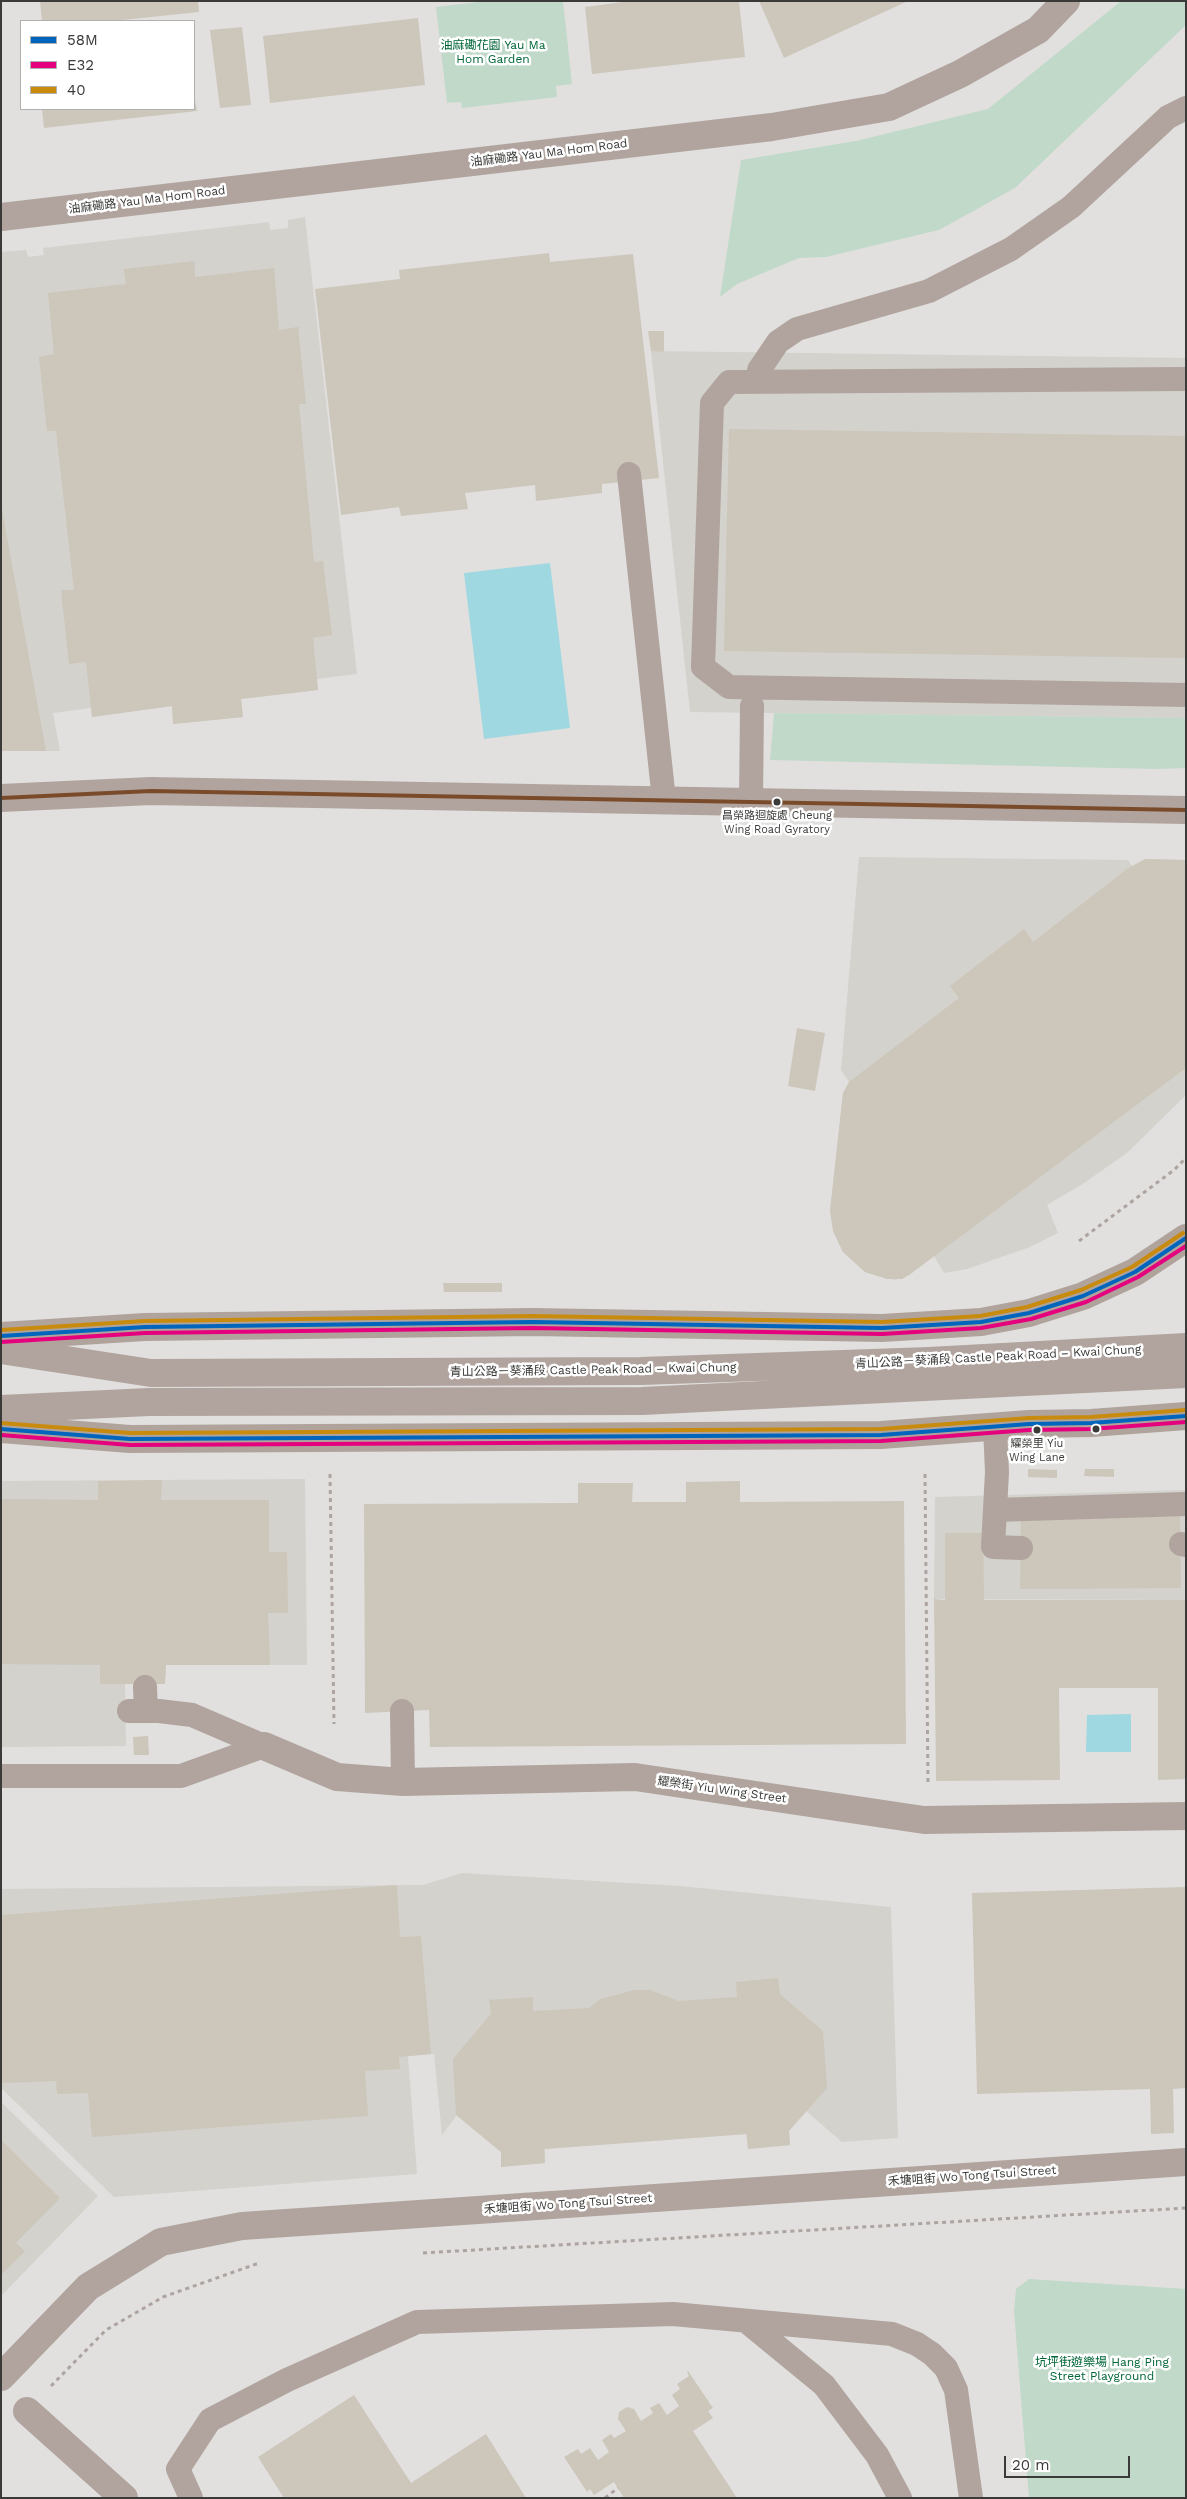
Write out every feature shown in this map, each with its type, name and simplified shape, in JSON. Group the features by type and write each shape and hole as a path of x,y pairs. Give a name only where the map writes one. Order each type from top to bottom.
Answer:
{"main road":[{"path":"1,1336 145,1327 533,1322 882,1328 981,1322 1028,1313 1083,1296 1134,1272 1172,1249 1186,1238"},
{"path":"1,1429 140,1439 881,1436 995,1427 1186,1416"}],"street":[{"name":"油麻磡路 Yau Ma Hom Road","path":"1,217 772,127 889,106 960,74 1038,30 1066,1"},
{"path":"1,798 151,791 1186,810"},
{"name":"青山公路－葵涌段 Castle Peak Road – Kwai Chung","path":"1,1350 151,1373 641,1371 929,1361 1186,1348"},
{"path":"1,1409 149,1402 642,1401 1186,1374"},
{"name":"耀榮街 Yiu Wing Street","path":"264,1746 337,1777 403,1782 635,1777 924,1820 1186,1816"},
{"name":"禾塘咀街 Wo Tong Tsui Street","path":"1,2377 88,2287 161,2242 242,2226 1186,2162"},
{"path":"26,2411 124,2498"}],"lane":[{"path":"759,370 778,342 797,330 929,291 1011,249 1071,207 1168,117 1186,108"},
{"path":"1186,379 729,382 712,403 703,667 729,687 1186,695"},
{"path":"628,474 664,800"},
{"path":"751,802 752,706"},
{"path":"995,1427 997,1472 993,1547 1021,1548"},
{"path":"995,1510 1186,1504"},
{"path":"144,1687 137,1711 192,1715 264,1746"},
{"path":"402,1711 403,1782"},
{"path":"1,1776 181,1776 264,1746"},
{"path":"191,2498 178,2469 210,2420 287,2380 417,2322 673,2314 892,2334 917,2344 932,2354 946,2368 956,2390 971,2498"},
{"path":"746,2321 824,2385 877,2455 900,2498"}],"path":[{"path":"1079,1241 1174,1170 1186,1158"},
{"path":"330,1470 334,1724"},
{"path":"925,1474 928,1789"},
{"path":"421,2253 1186,2208"},
{"path":"26,2411 106,2330 163,2297 262,2262"},
{"path":"605,2498 618,2488"}],"shaded area":[{"path":"305,217 357,674 317,679 318,690 241,699 243,717 173,724 172,706 92,717 91,708 53,713 60,751 1,751 1,252 26,250 28,257 44,255 43,248 269,222 270,230 288,228 288,220"},
{"path":"651,351 1186,358 1186,718 690,712"},
{"path":"859,857 1128,860 1132,866 1145,859 1186,860 1186,1095 1127,1153 1084,1183 1047,1205 1058,1233 1030,1247 967,1269 944,1273 934,1256 909,1275 895,1280 865,1272 843,1252 838,1242 830,1211 843,1093 849,1082 841,1070"},
{"path":"305,1479 307,1665 166,1665 165,1684 125,1684 126,1746 1,1747 1,1481"},
{"path":"1186,1490 1186,1600 934,1599 935,1497"},
{"path":"462,1873 680,1886 891,1907 898,2138 842,2142 806,2111 789,2131 790,2145 748,2149 746,2134 545,2149 545,2163 501,2167 501,2152 457,2115 442,2135 434,2054 408,2056 417,2174 114,2197 1,2088 1,1889 423,1885"},
{"path":"1,2102 98,2196 1,2296"}],"green space":[{"name":"油麻磡花園 Yau Ma Hom Garden","path":"488,1 563,1 572,84 556,86 557,97 462,108 461,102 447,103 436,7"},
{"path":"1121,1 1186,1 1186,25 1015,188 939,230 826,257 799,258 737,284 720,297 741,160 856,141 988,109"},
{"path":"774,713 1186,718 1186,768 1157,769 770,760"},
{"name":"坑坪街遊樂場 Hang Ping Street Playground","path":"1029,2279 1186,2289 1186,2498 1029,2498 1014,2311 1016,2289"}],"water":[{"path":"550,563 570,728 484,739 464,573"},
{"path":"1131,1714 1131,1752 1086,1752 1087,1715"}],"building":[{"path":"40,1 198,1 199,12 123,20 42,20"},
{"path":"631,1 739,1 745,57 592,74 585,7"},
{"path":"759,1 908,1 784,58"},
{"path":"418,18 425,85 270,103 263,36"},
{"path":"242,27 251,105 220,108 210,30"},
{"path":"195,100 197,111 44,128 42,110 195,110"},
{"path":"549,253 550,262 633,254 659,478 602,484 602,493 536,501 535,485 465,493 468,509 401,516 399,507 341,515 315,289 400,279 399,270"},
{"path":"194,261 195,277 274,268 279,330 298,327 306,404 299,404 314,562 323,561 332,635 313,638 318,690 241,699 243,717 173,724 172,706 92,717 86,662 69,664 61,590 74,590 56,431 47,431 39,357 54,354 48,293 126,284 124,269"},
{"path":"648,331 664,331 664,352 651,351"},
{"path":"729,429 1186,436 1186,658 724,651"},
{"path":"2,510 46,751 1,751"},
{"path":"1145,859 1186,860 1186,1068 909,1275 902,1279 887,1279 865,1272 843,1252 833,1231 830,1211 843,1093 849,1082 959,998 950,986 1024,929 1033,942 1127,869"},
{"path":"797,1028 825,1033 815,1091 788,1086"},
{"path":"443,1283 502,1283 502,1292 444,1292"},
{"path":"1028,1469 1057,1470 1057,1478 1028,1477"},
{"path":"1085,1469 1114,1469 1114,1477 1084,1476"},
{"path":"162,1480 161,1500 269,1500 269,1552 287,1552 288,1613 268,1613 270,1665 166,1665 165,1684 100,1684 100,1665 1,1664 1,1499 98,1500 98,1481"},
{"path":"740,1481 740,1502 904,1501 906,1744 430,1747 429,1710 365,1713 364,1504 578,1503 578,1483 633,1483 632,1502 686,1502 686,1482"},
{"path":"1180,1516 1181,1588 1020,1589 1021,1518"},
{"path":"945,1533 983,1533 984,1600 1186,1600 1186,1779 1158,1780 1158,1688 1059,1688 1060,1780 936,1781 934,1599 945,1600"},
{"path":"148,1736 149,1755 134,1755 133,1737"},
{"path":"397,1885 400,1937 421,1936 431,2054 399,2057 400,2069 365,2071 368,2116 92,2137 88,2093 57,2094 56,2081 1,2083 1,1915"},
{"path":"1186,1887 1186,2088 1173,2089 1174,2133 1151,2134 1150,2089 977,2094 972,1893"},
{"path":"778,1978 780,1994 823,2031 827,2088 789,2131 790,2145 748,2149 747,2134 544,2149 545,2163 501,2167 501,2152 456,2115 453,2059 491,2014 489,2000 533,1997 533,2011 589,2008 601,1999 634,1990 650,1990 679,2001 737,1997 736,1982"},
{"path":"1,2140 60,2198 16,2243 25,2251 1,2275"},
{"path":"688,2371 713,2408 708,2411 713,2418 693,2431 737,2498 624,2498 614,2482 594,2495 590,2489 587,2492 564,2457 578,2449 581,2454 590,2448 598,2460 609,2452 602,2440 611,2434 614,2438 626,2431 618,2419 619,2412 627,2407 634,2409 641,2421 653,2413 650,2408 659,2403 667,2415 679,2406 672,2395 680,2389 677,2384 689,2376"},
{"path":"354,2395 411,2483 486,2434 526,2498 284,2498 258,2457"}],"transit line":[{"path":"1,798 151,791 1186,810"},
{"name":"40","path":"1,1330 145,1321 533,1316 882,1322 980,1316 1027,1307 1081,1290 1132,1267 1183,1233"},
{"name":"58M","path":"1,1336 145,1327 533,1322 882,1328 981,1322 1029,1313 1083,1296 1135,1272 1186,1238"},
{"name":"E32","path":"1,1342 145,1333 533,1328 882,1334 981,1328 1031,1319 1086,1302 1138,1277 1186,1246"},
{"name":"40","path":"1,1423 130,1433 881,1429 1029,1418 1091,1417 1186,1410"},
{"name":"58M","path":"1,1429 130,1439 881,1435 1029,1424 1091,1423 1186,1416"},
{"name":"E32","path":"1,1435 130,1445 881,1441 1029,1430 1091,1429 1186,1422"}],"place":[{"name":"昌榮路迴旋處 Cheung Wing Road Gyratory","path":"777,802"},
{"name":"耀榮里 Yiu Wing Lane","path":"1037,1430"}]}
